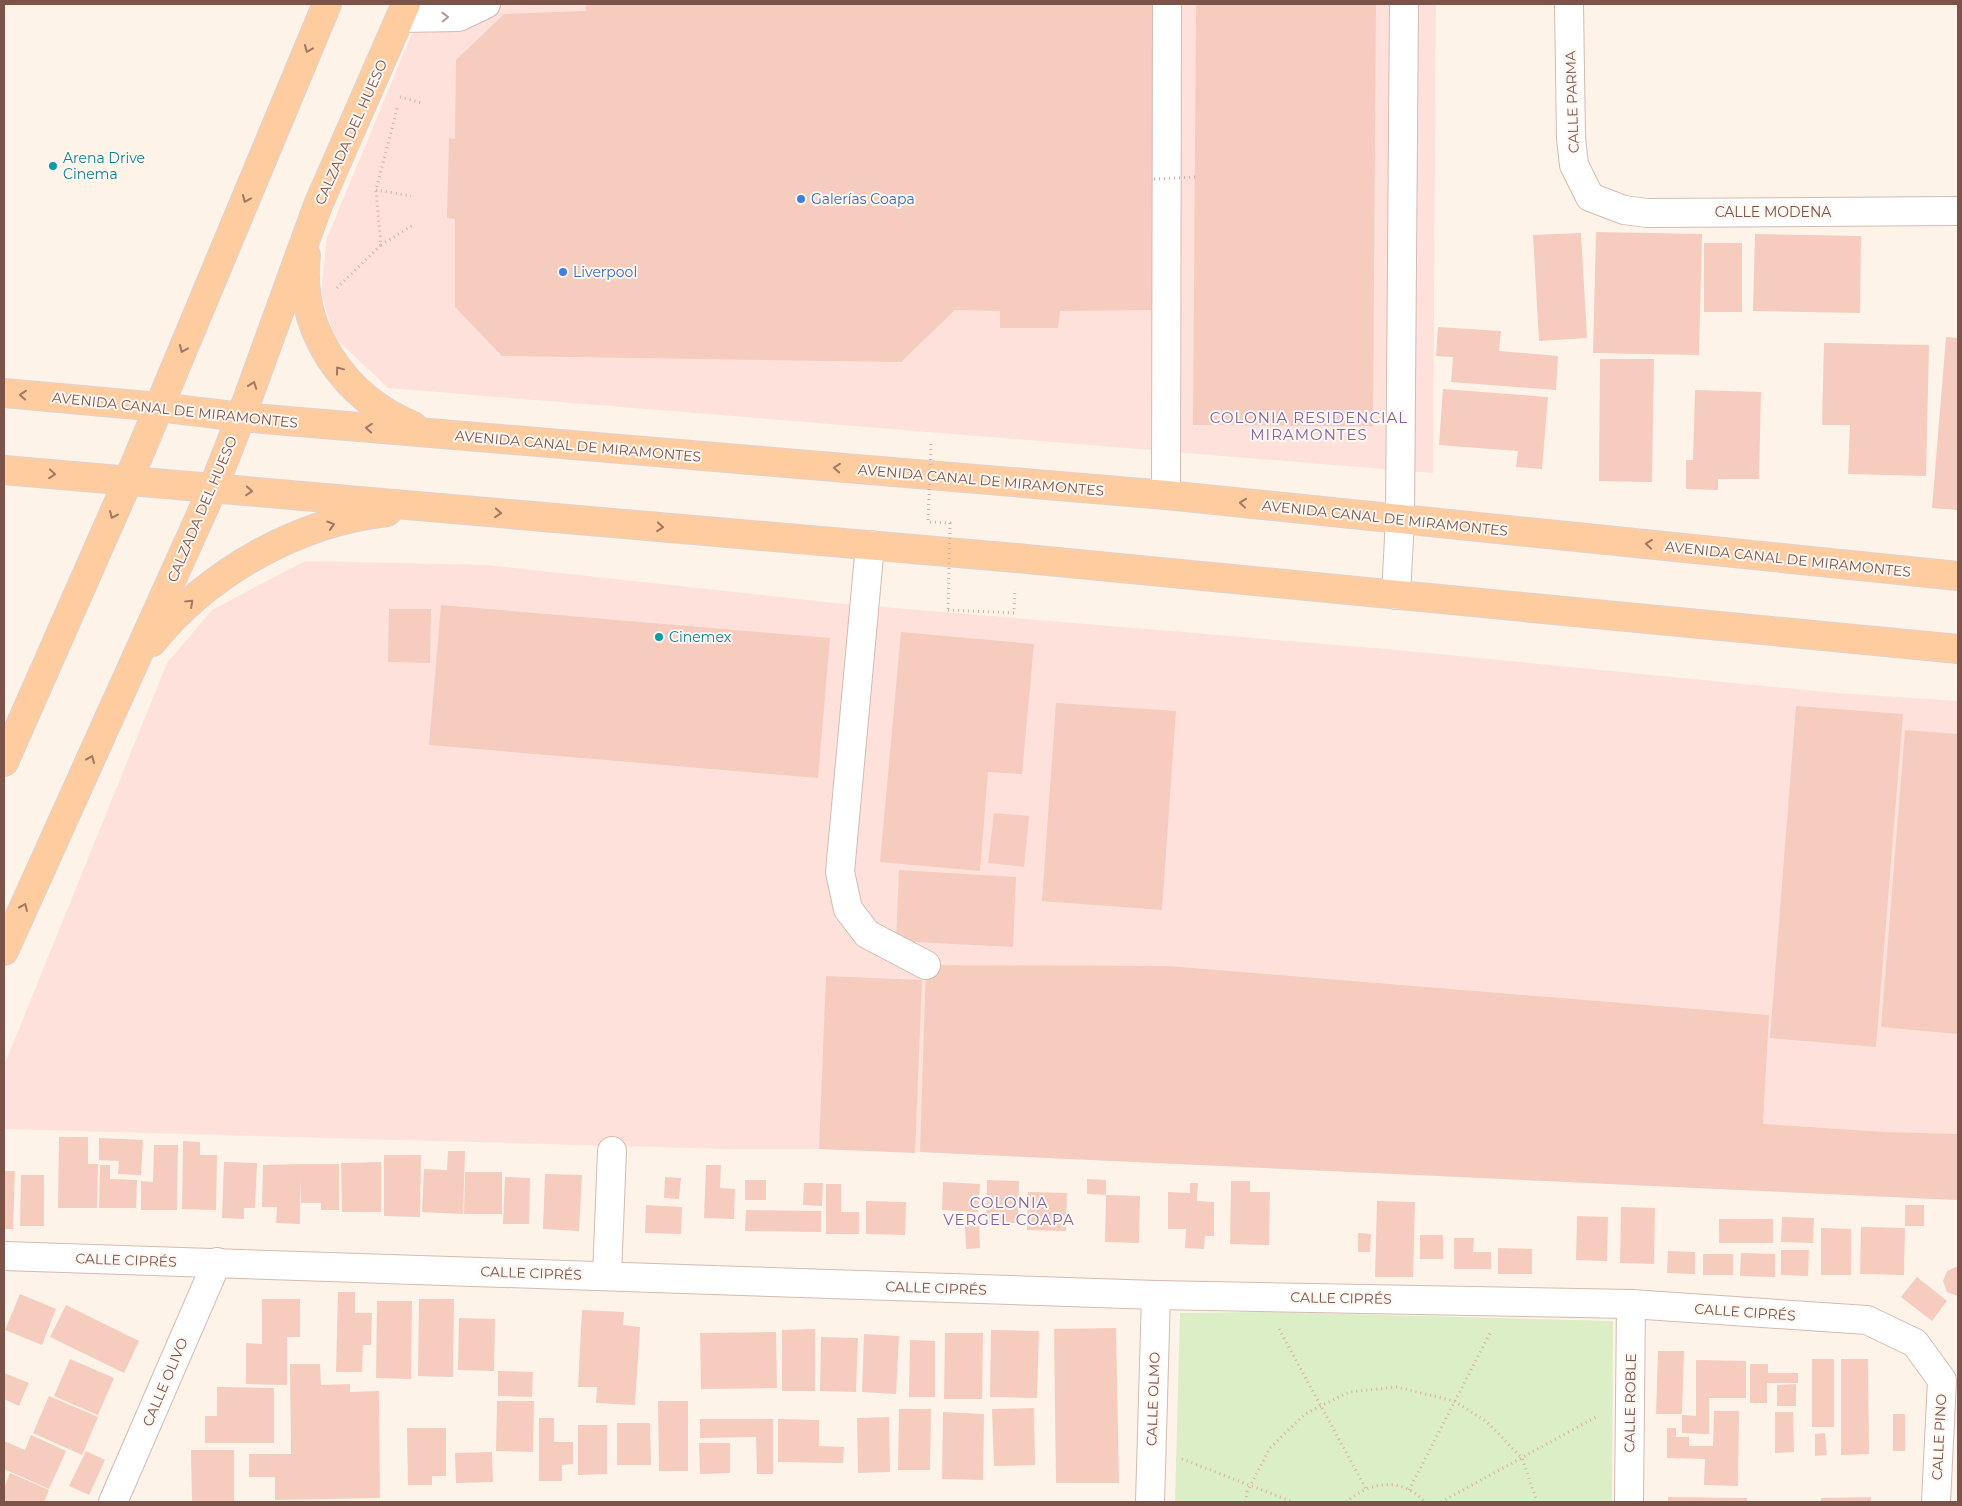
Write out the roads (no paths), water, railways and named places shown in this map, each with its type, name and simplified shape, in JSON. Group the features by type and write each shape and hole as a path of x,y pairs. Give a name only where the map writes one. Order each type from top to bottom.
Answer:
{"main road":[{"path":"4,762 128,481 327,4"},
{"name":"CALZADA DEL HUESO","path":"4,951 213,488 241,417 318,205 404,11"},
{"path":"318,205 310,231 305,258 310,312 319,338 332,362 349,384 370,403 394,418 436,434"},
{"name":"AVENIDA CANAL DE MIRAMONTES","path":"4,393 159,407 241,417 1166,495 1958,576"},
{"path":"4,470 870,545 1958,649"},
{"path":"134,664 162,630 194,598 230,571 269,548 306,532 344,521 383,513 424,509 463,510"}],"street":[{"path":"404,11 459,17 486,4"},
{"path":"1166,495 1167,4"},
{"path":"1396,595 1400,519 1404,4"},
{"name":"CALLE PARMA","path":"1570,4 1571,138 1574,165 1590,197"},
{"name":"CALLE MODENA","path":"1590,197 1624,210 1647,213 1958,212"},
{"path":"870,545 840,872 848,909 867,934 926,965"},
{"path":"607,1276 612,1152"},
{"name":"CALLE CIPRÉS","path":"4,1256 1156,1295 1506,1300 1631,1304 1867,1320"},
{"name":"CALLE OLIVO","path":"113,1502 217,1262"},
{"name":"CALLE OLMO","path":"1150,1502 1156,1295"},
{"name":"CALLE ROBLE","path":"1629,1502 1631,1304"},
{"name":"CALLE PINO","path":"1867,1320 1915,1343 1942,1380 1936,1502"}],"place":[{"name":"Arena Drive Cinema","path":"53,166"},
{"name":"Galerías Coapa","path":"801,199"},
{"name":"Liverpool","path":"563,272"},
{"name":"Cinemex","path":"659,637"}],"district":[{"name":"COLONIA RESIDENCIAL MIRAMONTES","path":"1309,426"},
{"name":"COLONIA VERGEL COAPA","path":"1009,1210"}]}
